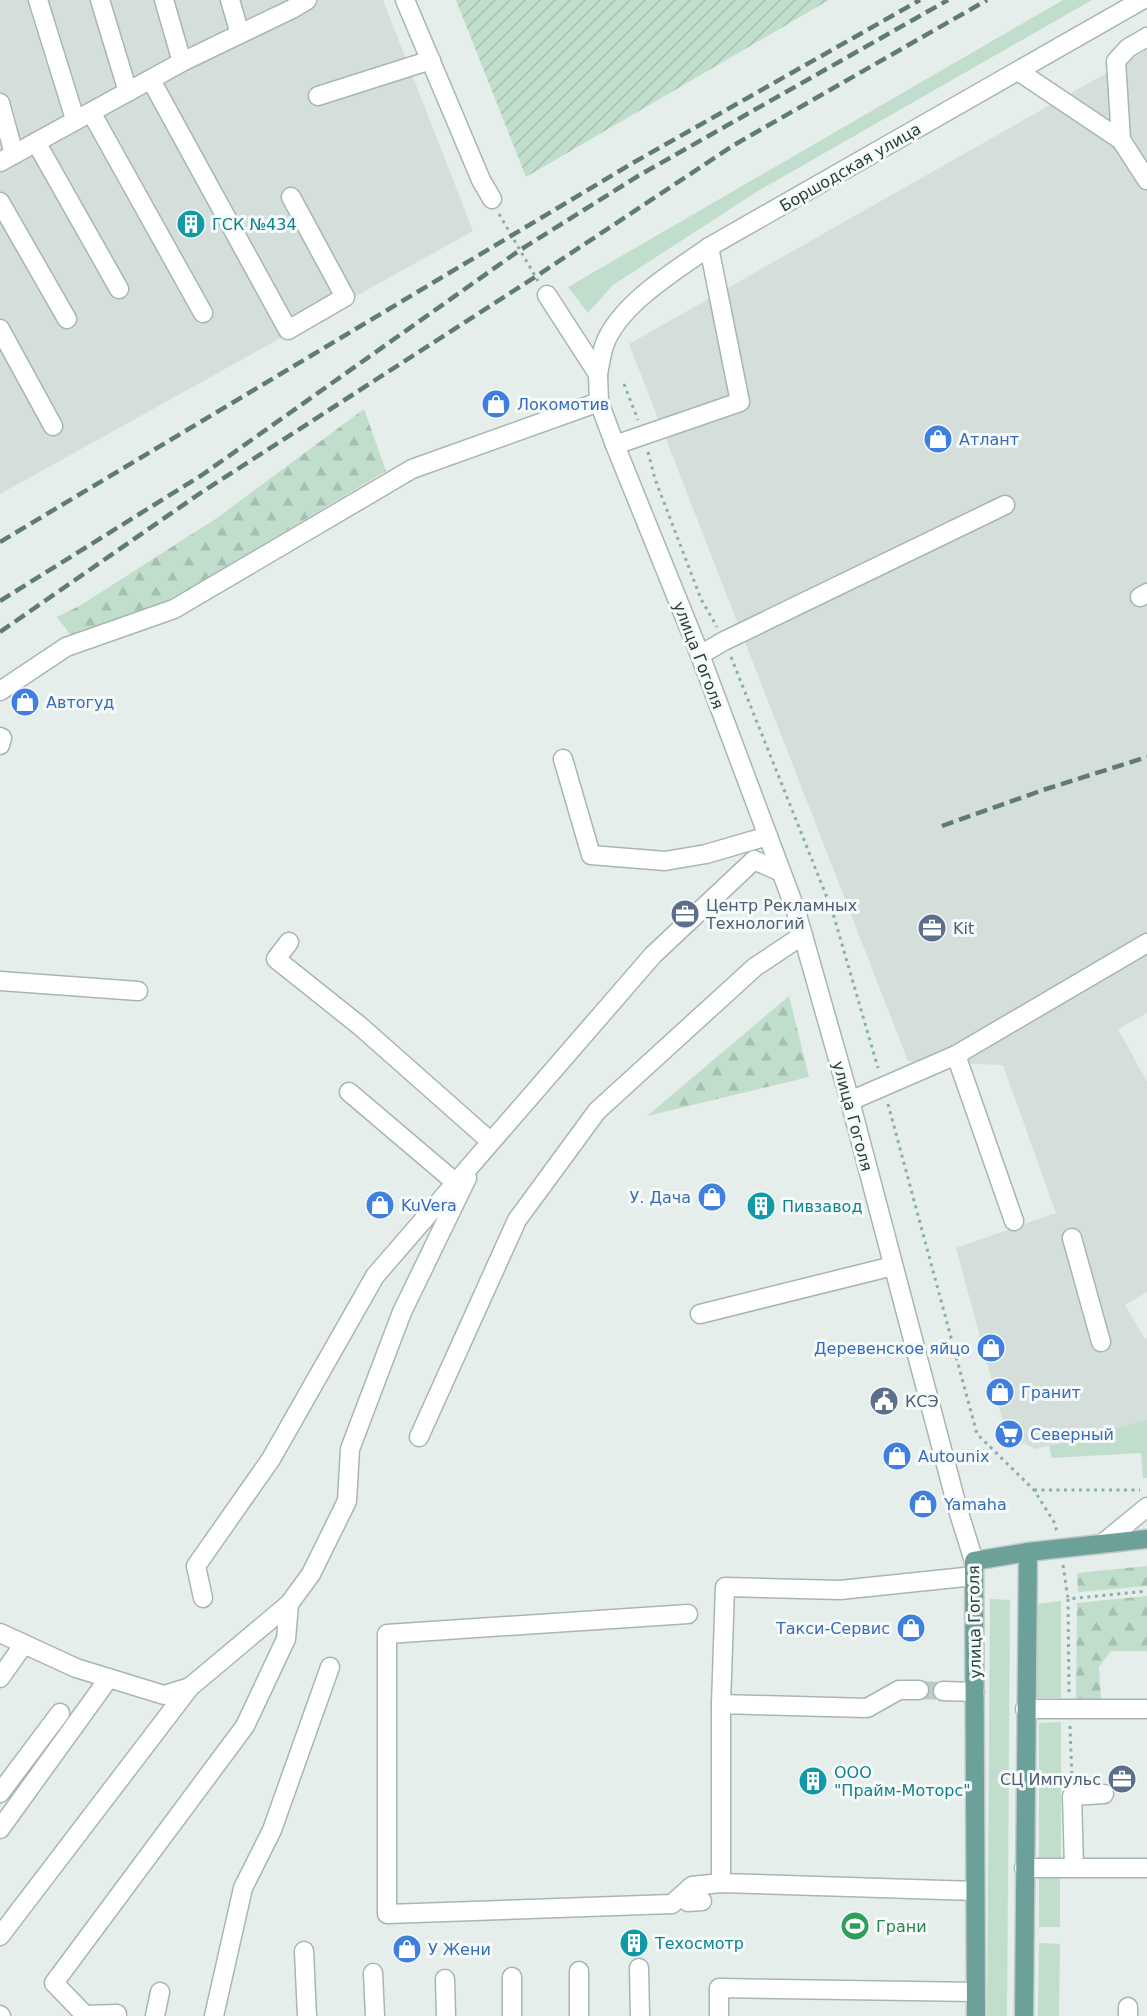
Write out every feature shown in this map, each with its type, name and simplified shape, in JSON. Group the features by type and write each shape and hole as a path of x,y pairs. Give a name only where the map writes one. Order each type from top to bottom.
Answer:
{"main road":[{"path":"974,1568 1028,1552 1147,1539"},
{"path":"1024,2016 1028,1552"},
{"name":"улица Гоголя","path":"974,1568 976,2016"}],"street":[{"path":"38,0 83,116 203,313"},
{"path":"99,0 128,92"},
{"path":"164,0 182,62"},
{"path":"230,0 240,34"},
{"path":"405,0 481,180 492,199"},
{"name":"Боршодская улица","path":"598,374 604,345 619,319 655,285 709,247 1142,0"},
{"path":"0,103 7,158 182,62 296,3"},
{"path":"1121,140 1116,61 1128,48 1147,37"},
{"path":"318,96 431,60"},
{"path":"1018,71 1121,140 1147,180"},
{"path":"151,80 288,330 345,297 291,197"},
{"path":"36,142 119,289"},
{"path":"0,202 67,319"},
{"path":"615,445 740,402 709,247"},
{"path":"547,295 598,374"},
{"path":"0,328 53,426"},
{"name":"улица Гоголя","path":"598,374 599,402 700,655 768,836 802,935 850,1101 974,1568"},
{"path":"0,691 66,647 174,609 412,469 599,402"},
{"path":"700,655 724,641 1005,505"},
{"path":"0,737 2,738 0,745"},
{"path":"563,759 591,855 665,861 706,854 768,836"},
{"path":"203,1599 196,1566 271,1459 375,1276 653,955 754,860 781,872"},
{"path":"418,1437 517,1220 597,1111 755,967 802,935"},
{"path":"290,942 276,959 360,1026 484,1148"},
{"path":"850,1101 883,1085 956,1056 1147,944"},
{"path":"0,981 138,991"},
{"path":"956,1056 1014,1221"},
{"path":"349,1092 455,1182"},
{"path":"0,1936 190,1687 289,1604 311,1574 347,1502 350,1449 398,1323 484,1148"},
{"path":"1071,1238 1101,1341"},
{"path":"700,1314 893,1266"},
{"path":"1102,1544 1147,1507"},
{"path":"722,1884 721,1704 724,1587 840,1590 974,1568"},
{"path":"117,2014 85,2015 54,1983 245,1726 286,1640 289,1604"},
{"path":"688,1614 387,1634 387,1914 672,1904 692,1886 722,1884 975,1892"},
{"path":"0,1633 76,1668 164,1695 190,1687"},
{"path":"0,1678 24,1644"},
{"path":"214,2016 243,1888 272,1830 330,1667"},
{"path":"0,1829 109,1678"},
{"path":"721,1704 867,1708 899,1690 919,1690"},
{"path":"943,1691 975,1692"},
{"path":"1025,1709 1147,1709"},
{"path":"0,1793 60,1713"},
{"path":"1074,1867 1072,1796 1104,1794"},
{"path":"1024,1868 1147,1868"},
{"path":"681,1896 688,1902 702,1901"},
{"path":"304,1951 307,2016"},
{"path":"639,1968 640,2016"},
{"path":"579,1971 579,2016"},
{"path":"373,1973 375,2016"},
{"path":"512,1977 512,2016"},
{"path":"445,1979 446,2016"},
{"path":"719,2016 719,1988 976,1992"},
{"path":"155,2016 160,1992"}],"path":[{"path":"492,199 547,295"},
{"path":"624,384 643,435 655,479 701,599 724,641 832,910 883,1085 977,1434 1034,1490 1147,1490"},
{"path":"1072,1796 1068,1599 1147,1591"}],"shaded area":[{"path":"0,0 383,0 473,231 0,494"},
{"path":"1147,50 1147,1013 1118,1029 1147,1082 1147,1292 1125,1305 1145,1339 1147,1338 1147,1420 1036,1449 1007,1436 956,1248 1056,1213 1003,1065 908,1061 629,344"}],"green space":[{"path":"456,0 829,0 526,177"},
{"path":"1063,0 1092,0 758,191 613,285 588,313 568,287"},
{"path":"364,409 386,471 168,601 72,637 57,617 81,605 217,518"},
{"path":"789,996 809,1077 647,1116"},
{"path":"1147,1420 1147,1478 1143,1478 1141,1453 1052,1458 1049,1446"},
{"path":"1147,1566 1147,1586 1078,1592 1077,1573"},
{"path":"1147,1596 1147,1651 1111,1651 1099,1667 1101,1700 1076,1700 1077,1603"},
{"path":"990,1599 1010,1600 1007,2016 987,2016"},
{"path":"1061,1601 1061,1698 1037,1698 1036,1604"},
{"path":"1061,1722 1061,1860 1039,1860 1039,1723"},
{"path":"1039,1876 1060,1876 1060,1927 1039,1927"},
{"path":"1039,1943 1060,1944 1059,2016 1038,2016"}],"tunnel":[{"path":"919,1690 943,1691"}],"railway":[{"path":"0,542 631,164 920,0"},
{"path":"0,601 202,475 520,250 638,176 948,0"},
{"path":"0,632 202,492 535,277 734,145 987,0"},
{"path":"942,826 1043,790 1147,757"}],"place":[{"name":"ГСК №434","path":"191,224"},
{"name":"Локомотив","path":"496,404"},
{"name":"Атлант","path":"938,439"},
{"name":"Автогуд","path":"25,702"},
{"name":"Центр Рекламных Технологий","path":"685,914"},
{"name":"Kit","path":"932,928"},
{"name":"У. Дача","path":"712,1197"},
{"name":"KuVera","path":"380,1205"},
{"name":"Пивзавод","path":"761,1206"},
{"name":"Деревенское яйцо","path":"991,1348"},
{"name":"Гранит","path":"1000,1392"},
{"name":"КСЭ","path":"884,1401"},
{"name":"Северный","path":"1009,1434"},
{"name":"Autounix","path":"897,1456"},
{"name":"Yamaha","path":"923,1504"},
{"name":"Такси-Сервис","path":"911,1628"},
{"name":"СЦ Импульс","path":"1122,1779"},
{"name":"ООО \"Прайм-Моторс\"","path":"813,1781"},
{"name":"Грани","path":"855,1926"},
{"name":"Техосмотр","path":"634,1943"},
{"name":"У Жени","path":"407,1949"}]}
